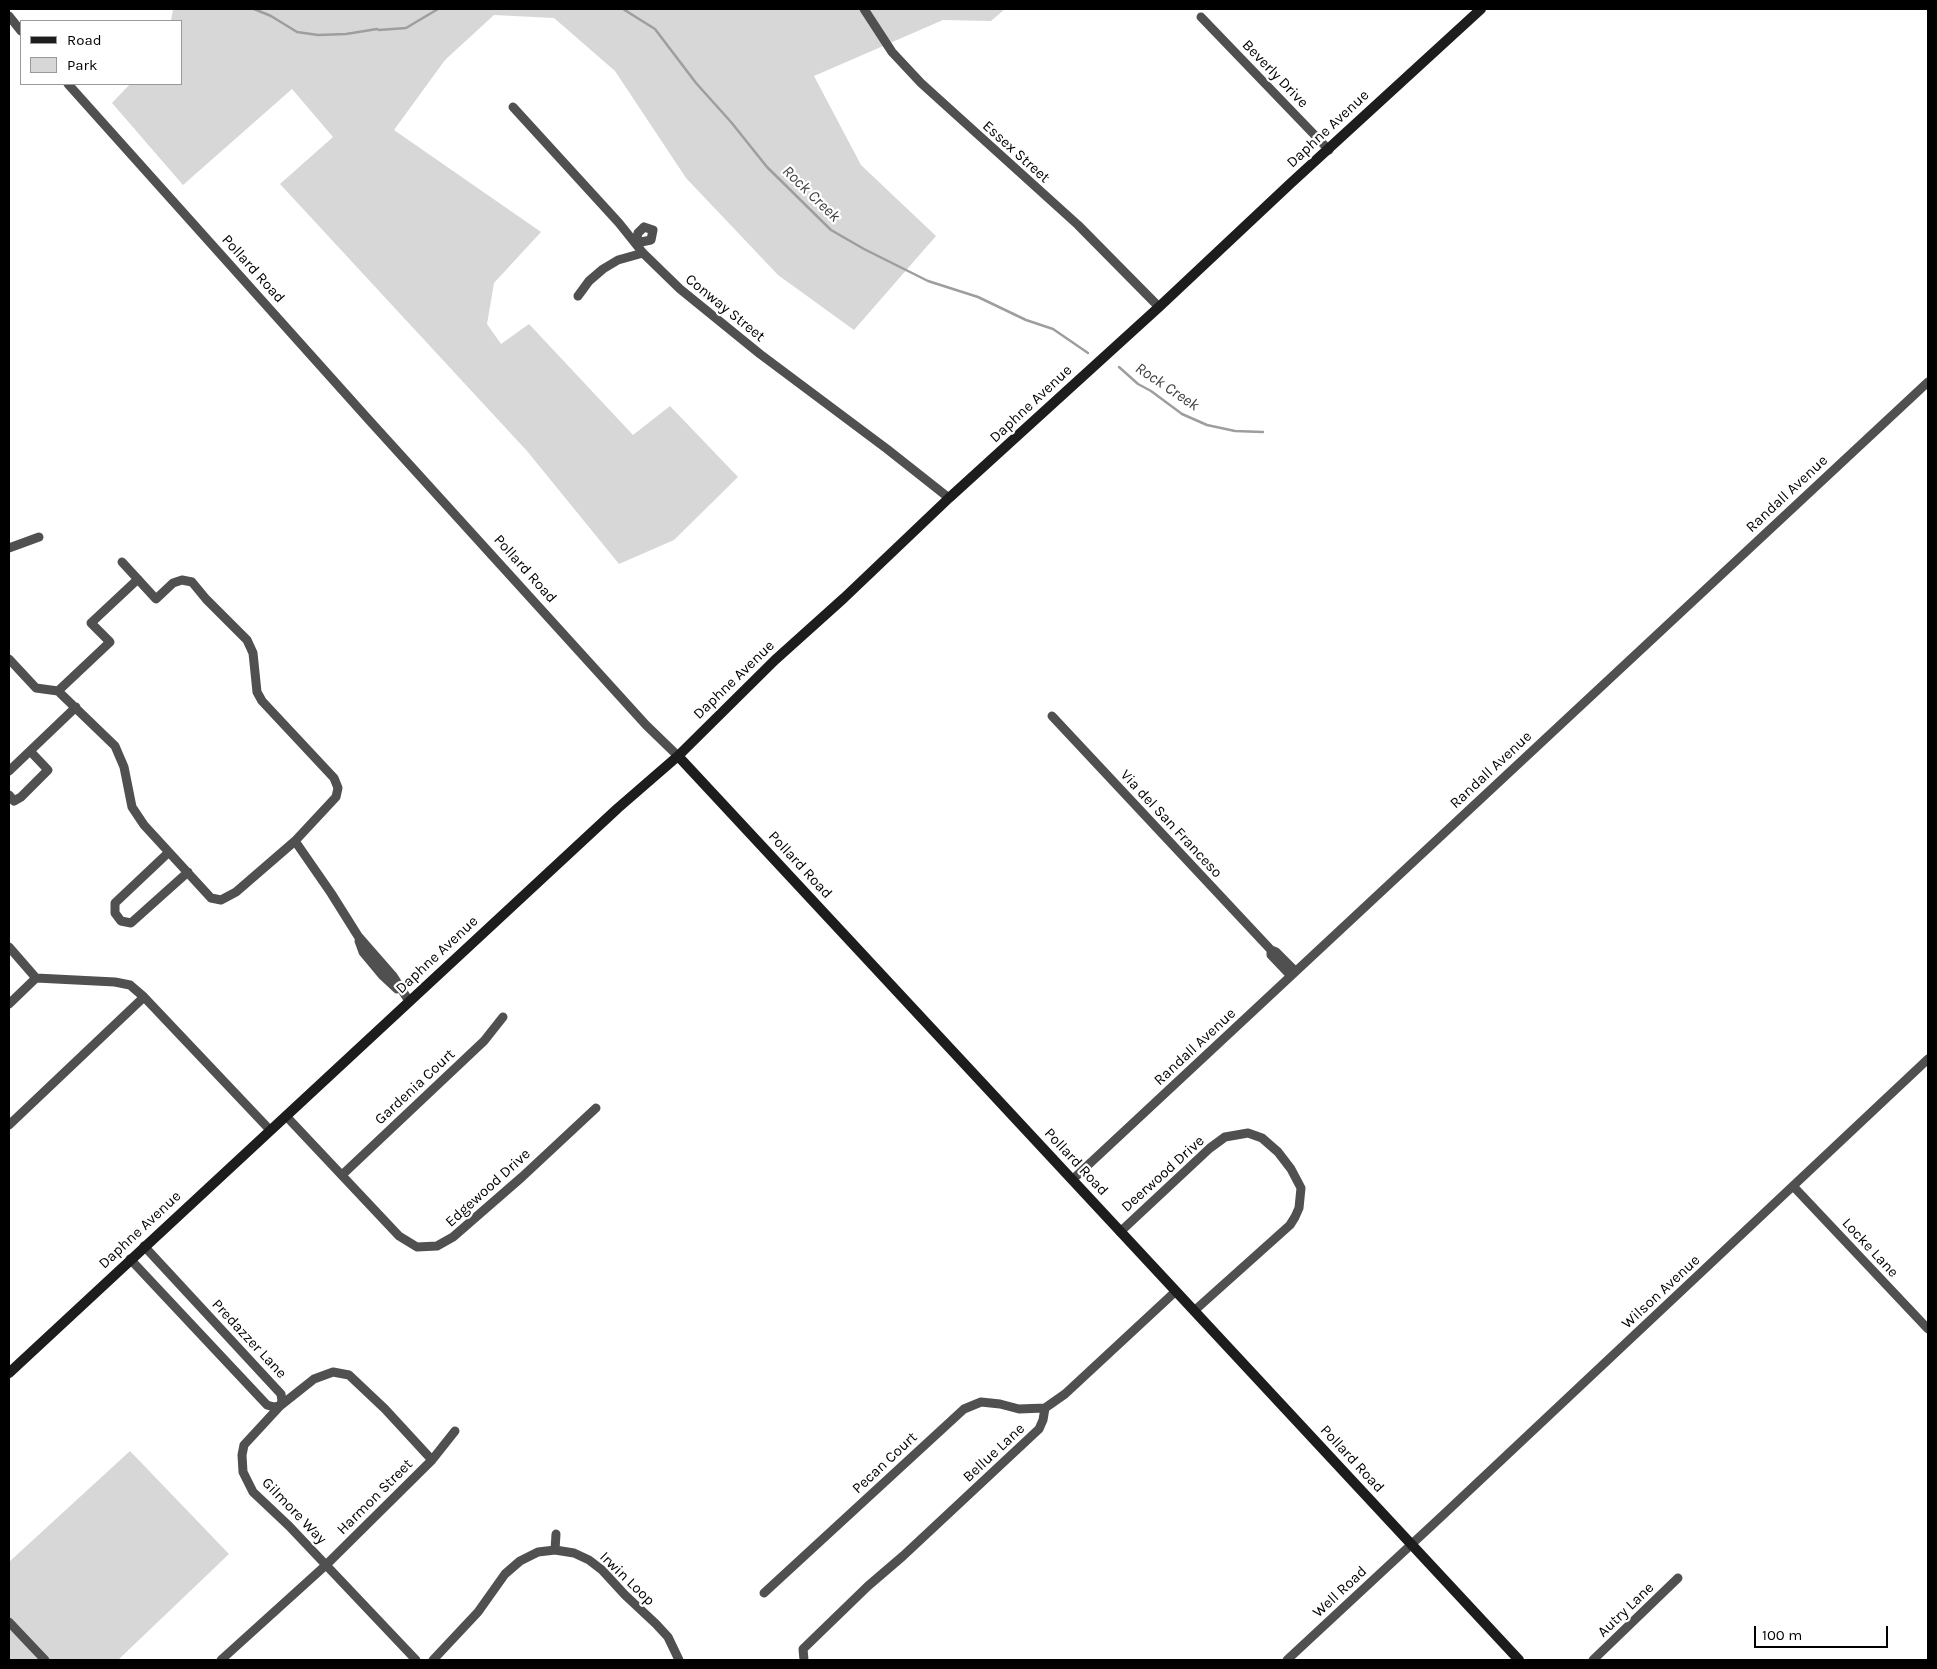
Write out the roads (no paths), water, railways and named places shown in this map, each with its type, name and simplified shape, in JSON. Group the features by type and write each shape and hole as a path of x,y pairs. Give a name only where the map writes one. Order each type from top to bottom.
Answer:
{"street":[{"name":"Essex Street","path":"864,9 892,52 921,83 1078,225 1159,307"},
{"name":"Daphne Avenue","path":"9,1373 618,808 678,756 775,660 844,598 949,498 1481,9"},
{"path":"9,16 20,30"},
{"name":"Beverly Drive","path":"1201,16 1329,150"},
{"name":"Pollard Road","path":"69,85 646,725 678,756 1519,1660"},
{"name":"Conway Street","path":"513,107 614,216 643,253 680,289 949,498"},
{"path":"578,296 589,281 603,269 618,260 643,253"},
{"name":"Randall Avenue","path":"1072,1180 1928,382"},
{"path":"9,548 39,538"},
{"path":"10,664 36,688 58,690 115,746 124,767 132,807 144,825 211,898 221,900 236,892 295,841 336,797 338,788 334,778 262,701 257,692 253,653 247,640 206,599 192,582 182,580 173,584 156,599 122,562"},
{"path":"58,690 110,642 91,623 138,579"},
{"path":"9,771 76,707"},
{"name":"Via del San Franceso","path":"1052,716 1270,950 1276,952 1292,973"},
{"path":"9,796 14,801 21,797 48,770 30,751"},
{"path":"295,841 358,936 393,976 409,1001"},
{"path":"169,852 115,903 114,913 121,921 131,923 188,872"},
{"path":"9,947 36,978 115,982 130,985 144,997 270,1130"},
{"path":"9,1004 36,978"},
{"path":"9,1125 144,997"},
{"name":"Gardenia Court","path":"342,1175 484,1041 503,1017"},
{"name":"Wilson Avenue","path":"1411,1544 1928,1059"},
{"name":"Edgewood Drive","path":"286,1116 399,1236 417,1247 437,1246 453,1238 596,1108"},
{"name":"Deerwood Drive","path":"1120,1232 1210,1148 1225,1137 1248,1133 1262,1138 1278,1152 1291,1169 1301,1188 1299,1208 1295,1217 1290,1225 1194,1311"},
{"name":"Locke Lane","path":"1793,1186 1928,1329"},
{"name":"Predazzer Lane","path":"130,1259 267,1405 280,1406 281,1394 144,1246"},
{"path":"1045,1408 1065,1394 1176,1291"},
{"path":"191,1322 204,1310"},
{"name":"Gilmore Way","path":"416,1660 326,1565 253,1492 243,1472 242,1455 244,1445 280,1406 314,1379 333,1372 349,1375 385,1409 432,1460"},
{"name":"Pecan Court","path":"764,1593 964,1409 981,1402 1019,1409 1045,1408"},
{"name":"Bellue Lane","path":"804,1660 803,1649 868,1586 904,1556 1039,1429 1045,1408"},
{"name":"Harmon Street","path":"221,1660 326,1565 432,1460 455,1431"},
{"path":"555,1550 556,1534"},
{"name":"Well Road","path":"1287,1660 1411,1544"},
{"name":"Irwin Loop","path":"433,1660 478,1612 505,1574 520,1561 538,1552 555,1550 574,1553 589,1560 602,1570 668,1637 679,1660"},
{"name":"Autry Lane","path":"1593,1660 1678,1578"},
{"path":"9,1622 45,1660"}],"waterway":[{"name":"Rock Creek","path":"254,9 271,16 297,32 318,35 406,28 438,9"},
{"name":"Rock Creek","path":"623,9 655,29 696,83 731,122 767,167 831,230 928,281 978,297 1026,320 1053,329 1088,353"},
{"name":"Rock Creek","path":"1119,367 1138,384 1151,391 1182,414 1207,425 1235,431 1263,432"}]}
